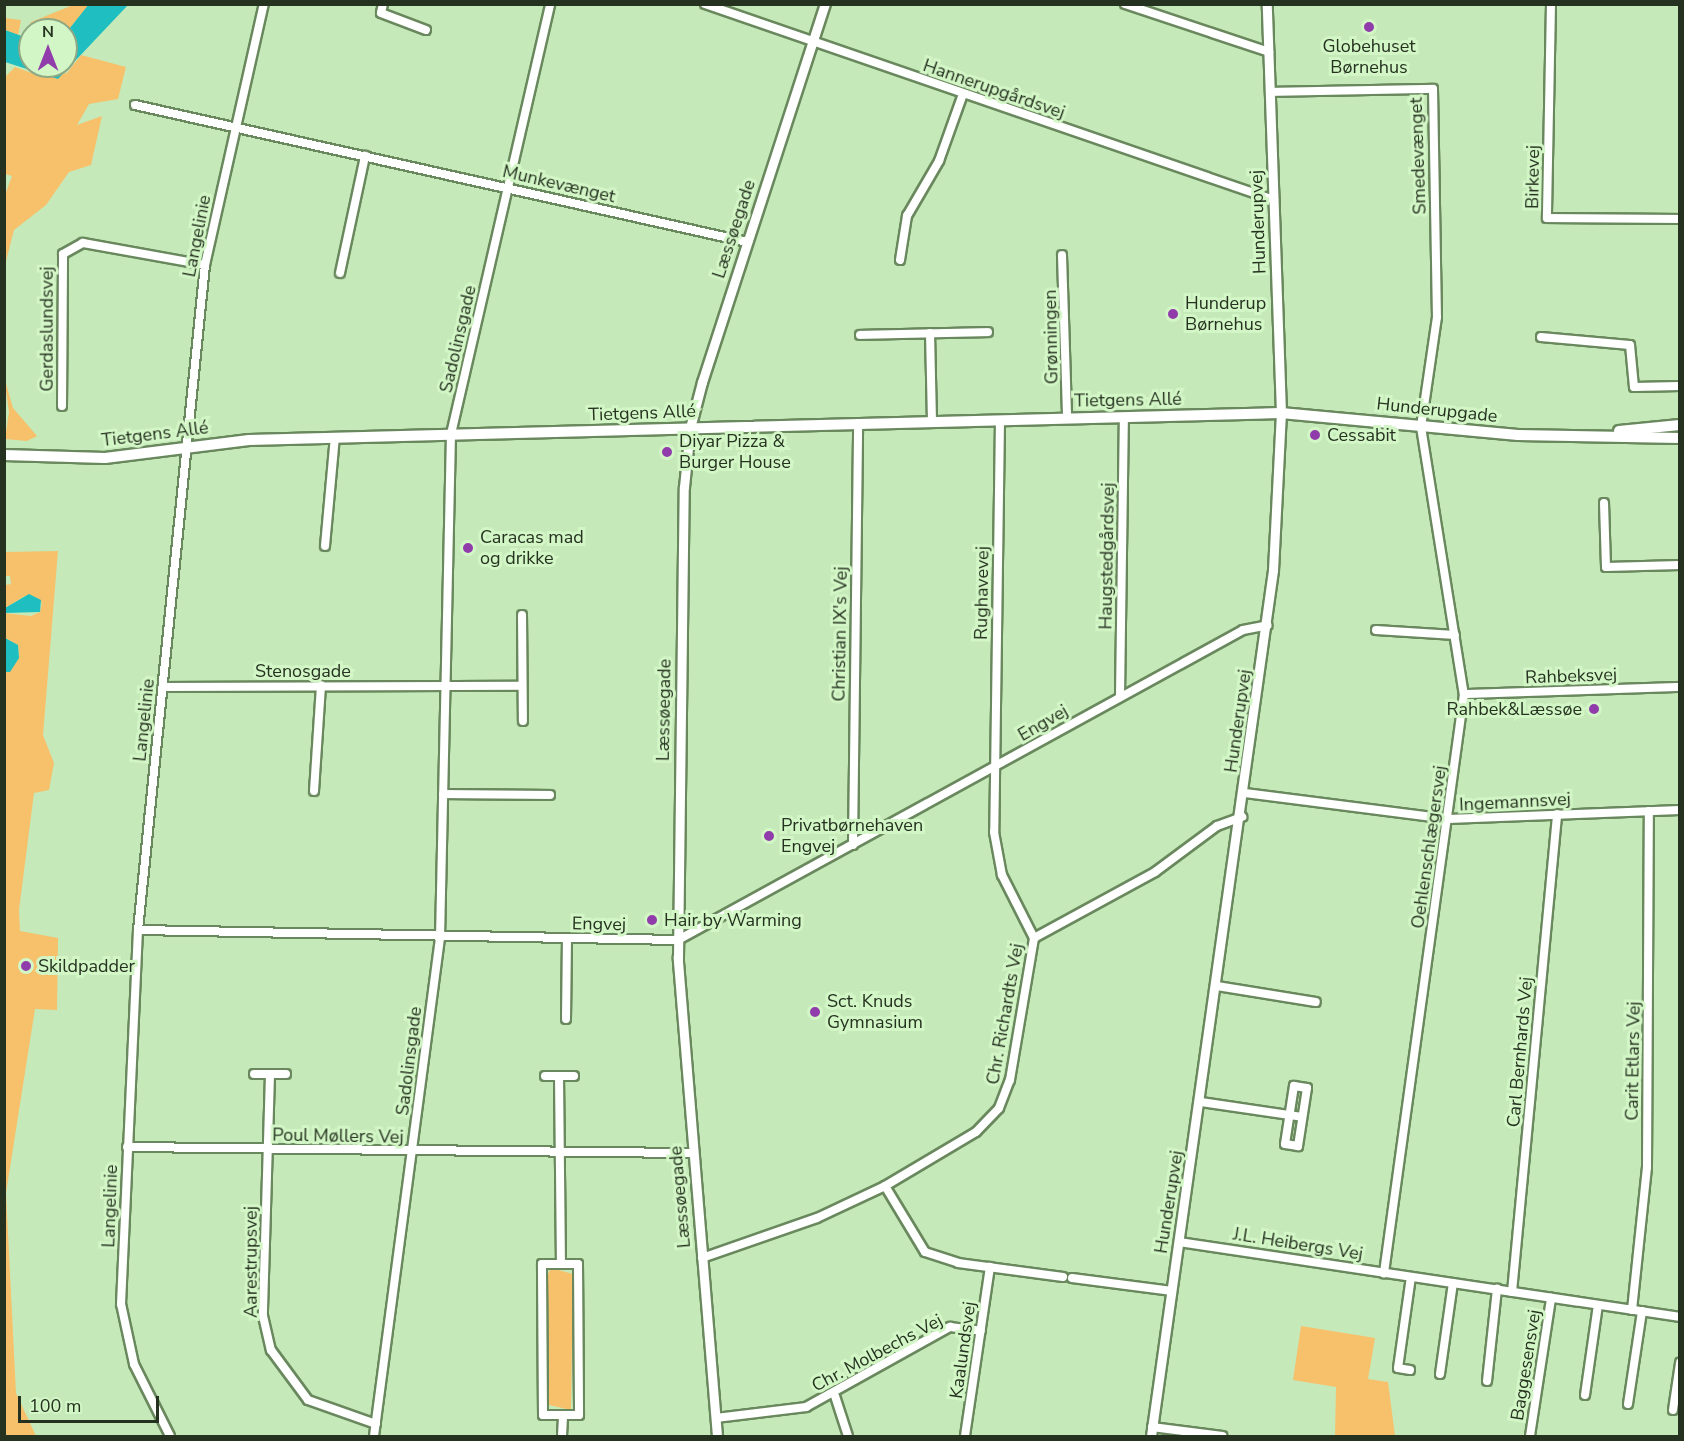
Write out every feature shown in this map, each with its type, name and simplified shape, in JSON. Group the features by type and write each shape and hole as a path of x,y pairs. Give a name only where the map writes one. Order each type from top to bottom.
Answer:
{"main road":[{"name":"Tietgens Allé","path":"4,455 105,458 187,447 335,437 1281,412"},
{"name":"Hunderupgade","path":"1281,412 1421,427 1680,438"},
{"name":"Hunderupgade","path":"1589,435 1680,425"}],"street":[{"name":"Langelinie","path":"170,1437 124,1337 127,1147 138,930 205,265 264,4"},
{"path":"384,4 381,13 426,30"},
{"name":"Sadolinsgade","path":"374,1437 440,938 451,434 550,4"},
{"name":"Hannerupgårdsvej","path":"705,4 1274,200"},
{"name":"Læssøegade","path":"717,1437 678,940 690,428 747,242 825,4"},
{"path":"1125,4 1269,52"},
{"name":"Hunderupvej","path":"1151,1432 1201,1102 1268,625 1281,412 1267,4"},
{"name":"Birkevej","path":"1551,4 1548,218 1680,219"},
{"name":"Smedevænget","path":"1270,92 1433,89 1436,275"},
{"path":"900,260 907,216 939,161 963,94"},
{"name":"Munkevænget","path":"135,105 747,242"},
{"path":"340,273 365,156"},
{"name":"Gerdaslundsvej","path":"62,406 63,254 83,243 205,265"},
{"name":"Grønningen","path":"1062,255 1067,418"},
{"name":"Oehlenschlægersvej","path":"1384,1273 1464,694 1421,427 1437,317 1436,275"},
{"path":"860,335 988,332"},
{"path":"930,333 932,422"},
{"path":"1541,337 1630,345 1635,349 1634,387 1680,386"},
{"name":"Haugstedgårdsvej","path":"1120,696 1124,417"},
{"name":"Rughavevej","path":"1000,420 995,767 996,855 1034,938"},
{"name":"Christian IX's Vej","path":"853,845 858,423"},
{"path":"325,546 335,437"},
{"path":"1604,503 1606,567 1680,565"},
{"path":"522,615 523,722"},
{"name":"Engvej","path":"138,930 440,938 678,940 1243,630 1268,625"},
{"path":"1376,630 1455,634"},
{"path":"314,791 321,685"},
{"name":"Stenosgade","path":"163,687 321,685 444,687"},
{"path":"444,687 522,686"},
{"name":"Rahbeksvej","path":"1464,694 1680,687"},
{"name":"Ingemannsvej","path":"1245,793 1448,819 1680,810"},
{"path":"442,794 550,795"},
{"name":"Carit Etlars Vej","path":"1632,1310 1647,1167 1649,811"},
{"name":"Carl Bernhards Vej","path":"1512,1292 1557,814"},
{"name":"Chr. Richardts Vej","path":"702,1258 818,1218 885,1186 976,1132 999,1108 1010,1080 1034,938 1155,872 1217,826 1242,817"},
{"path":"566,1019 567,939"},
{"path":"1217,986 1316,1002"},
{"path":"254,1074 286,1074"},
{"name":"Aarestrupsvej","path":"270,1074 263,1316 271,1350 308,1400 376,1424"},
{"path":"544,1076 574,1076"},
{"path":"560,1076 561,1264"},
{"path":"1294,1086 1306,1088 1298,1146 1285,1144 1290,1115 1294,1086"},
{"path":"1201,1102 1302,1117"},
{"name":"Poul Møllers Vej","path":"127,1147 412,1152 693,1153"},
{"path":"885,1186 925,1252 990,1267 1172,1291"},
{"name":"J.L. Heibergs Vej","path":"1179,1242 1680,1317"},
{"path":"542,1264 578,1264 579,1415 563,1415 543,1415 542,1264"},
{"name":"Kaalundsvej","path":"965,1437 990,1267"},
{"path":"1410,1370 1398,1368 1411,1277"},
{"path":"1440,1374 1453,1283"},
{"path":"1486,1381 1497,1289"},
{"name":"Baggesensvej","path":"1530,1437 1551,1298"},
{"path":"1586,1395 1598,1305"},
{"path":"1629,1404 1642,1311"},
{"name":"Chr. Molbechs Vej","path":"716,1418 776,1413 835,1396 950,1327 981,1331"},
{"path":"1673,1410 1680,1363"},
{"path":"835,1396 848,1437"},
{"path":"562,1437 563,1415"},
{"path":"1151,1432 1222,1437"}],"shaded area":[{"path":"73,5 89,5 78,18 41,18"},
{"path":"4,18 18,20 18,36 5,30"},
{"path":"81,55 126,67 118,99 89,104 77,125 102,116 91,165 69,172 46,205 14,230 5,265 5,195 12,176 5,174 5,77 15,67 18,68 18,78 78,78 78,59"},
{"path":"4,377 13,408 37,436 27,441 5,439 9,412"},
{"path":"58,551 43,735 54,763 49,790 34,793 19,910 20,931 58,938 57,1010 35,1009 6,1193 16,1393 36,1436 4,1436 4,672 19,658 18,645 5,638 4,613 31,616 40,612 42,603 25,596 5,608 5,585 11,584 10,576 5,576 5,552"},
{"path":"551,1268 573,1274 571,1410 549,1405 547,1276"},
{"path":"1301,1326 1375,1338 1368,1379 1388,1382 1395,1436 1335,1436 1336,1387 1293,1380"}],"water":[{"path":"89,4 128,5 78,58 78,18"},
{"path":"5,30 18,35 18,66 5,62"},
{"path":"29,594 41,600 40,612 5,613 5,608"},
{"path":"5,638 18,645 19,658 10,672 5,672"}],"place":[{"name":"Globehuset Børnehus","path":"1369,27"},
{"name":"Hunderup Børnehus","path":"1173,314"},
{"name":"Cessabit","path":"1315,435"},
{"name":"Diyar Pizza & Burger House","path":"667,452"},
{"name":"Caracas mad og drikke","path":"468,548"},
{"name":"Rahbek&Læssøe","path":"1594,709"},
{"name":"Privatbørnehaven Engvej","path":"769,836"},
{"name":"Hair by Warming","path":"652,920"},
{"name":"Skildpadder","path":"26,966"},
{"name":"Sct. Knuds Gymnasium","path":"815,1012"}]}
